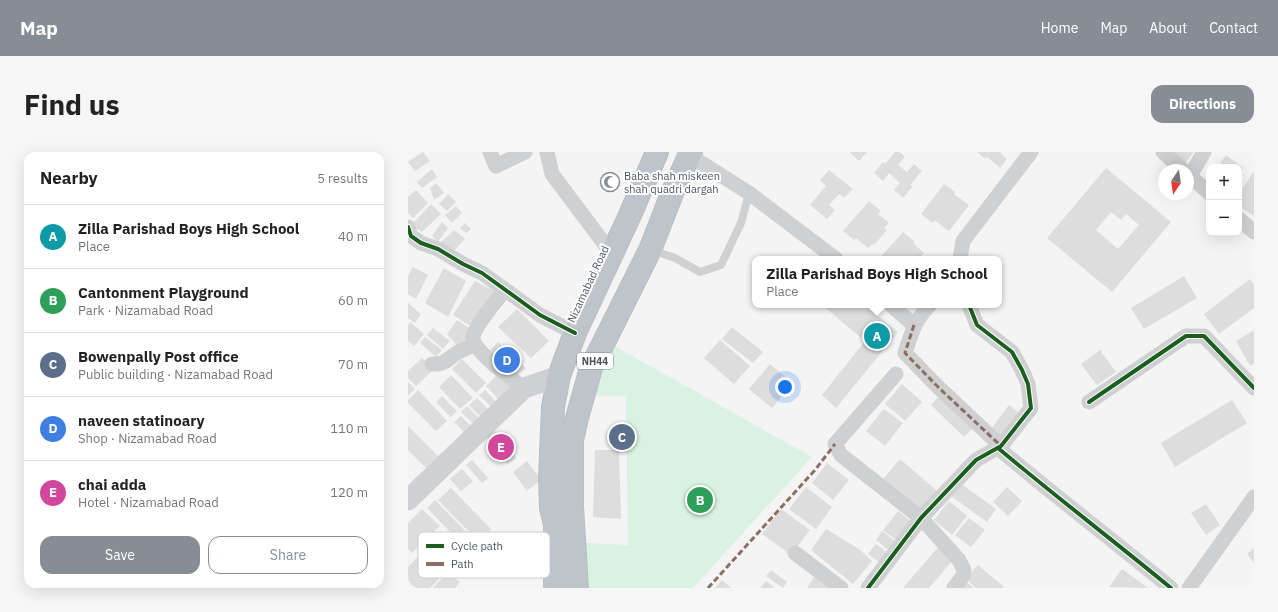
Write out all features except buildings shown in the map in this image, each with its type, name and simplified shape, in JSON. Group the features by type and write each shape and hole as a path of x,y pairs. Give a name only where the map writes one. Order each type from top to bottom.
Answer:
{"highway":[{"name":"Nizamabad Road","path":"555,588 555,524 552,508 550,477 553,407 560,376 575,333 657,152"},
{"name":"NH44","path":"577,588 572,506 572,440 577,418 591,368 650,250 688,153"}],"main road":[{"path":"408,500 524,388 560,376"}],"street":[{"path":"490,152 496,166 525,152"},
{"path":"547,152 552,174 612,254"},
{"path":"960,256 963,241 1031,152"},
{"path":"1164,152 1177,164"},
{"path":"1194,165 1204,152"},
{"path":"688,153 749,192 832,256"},
{"path":"1194,180 1206,190"},
{"path":"1242,222 1254,232"},
{"path":"408,227 411,236 421,243 438,249 482,273 540,315 575,333"},
{"path":"506,290 482,320 474,334 473,339 479,351 524,388"},
{"path":"894,308 914,325"},
{"path":"927,308 914,325 905,353 999,447 1049,491 1171,588"},
{"path":"868,588 921,518 976,460 999,447 1031,408 1028,384 1012,352 977,325 970,308"},
{"path":"1089,402 1186,336 1204,336 1254,388"},
{"path":"432,364 445,362 457,352 475,344"},
{"path":"896,374 835,444 841,454 921,518 959,560 964,570 963,576 954,588"},
{"path":"1189,588 1254,498"},
{"path":"795,553 841,588"}],"lane":[{"path":"650,250 675,258 700,272 721,265 741,223 749,192"}],"green space":[{"path":"604,340 812,457 693,588 586,588 586,543 628,545 626,396 582,396"}],"marked path":[{"path":"914,325 905,353 938,387 1001,446"},
{"path":"708,588 815,470 835,444"}],"cycle path":[{"path":"408,227 411,236 421,243 438,249 482,273 540,315 575,333"},
{"path":"868,588 921,518 976,460 1001,446 1031,408 1028,384 1012,352 977,325 970,308"},
{"path":"1089,402 1186,336 1204,336 1254,388"},
{"path":"998,448 1171,588"}],"place":[{"name":"Baba shah miskeen shah quadri dargah","path":"610,182"},
{"name":"Zilla Parishad Boys High School","path":"877,336"},
{"name":"naveen statinoary","path":"507,360"},
{"name":"Bowenpally Post office","path":"622,437"},
{"name":"chai adda","path":"501,447"},
{"name":"Cantonment Playground","path":"700,500"}]}
